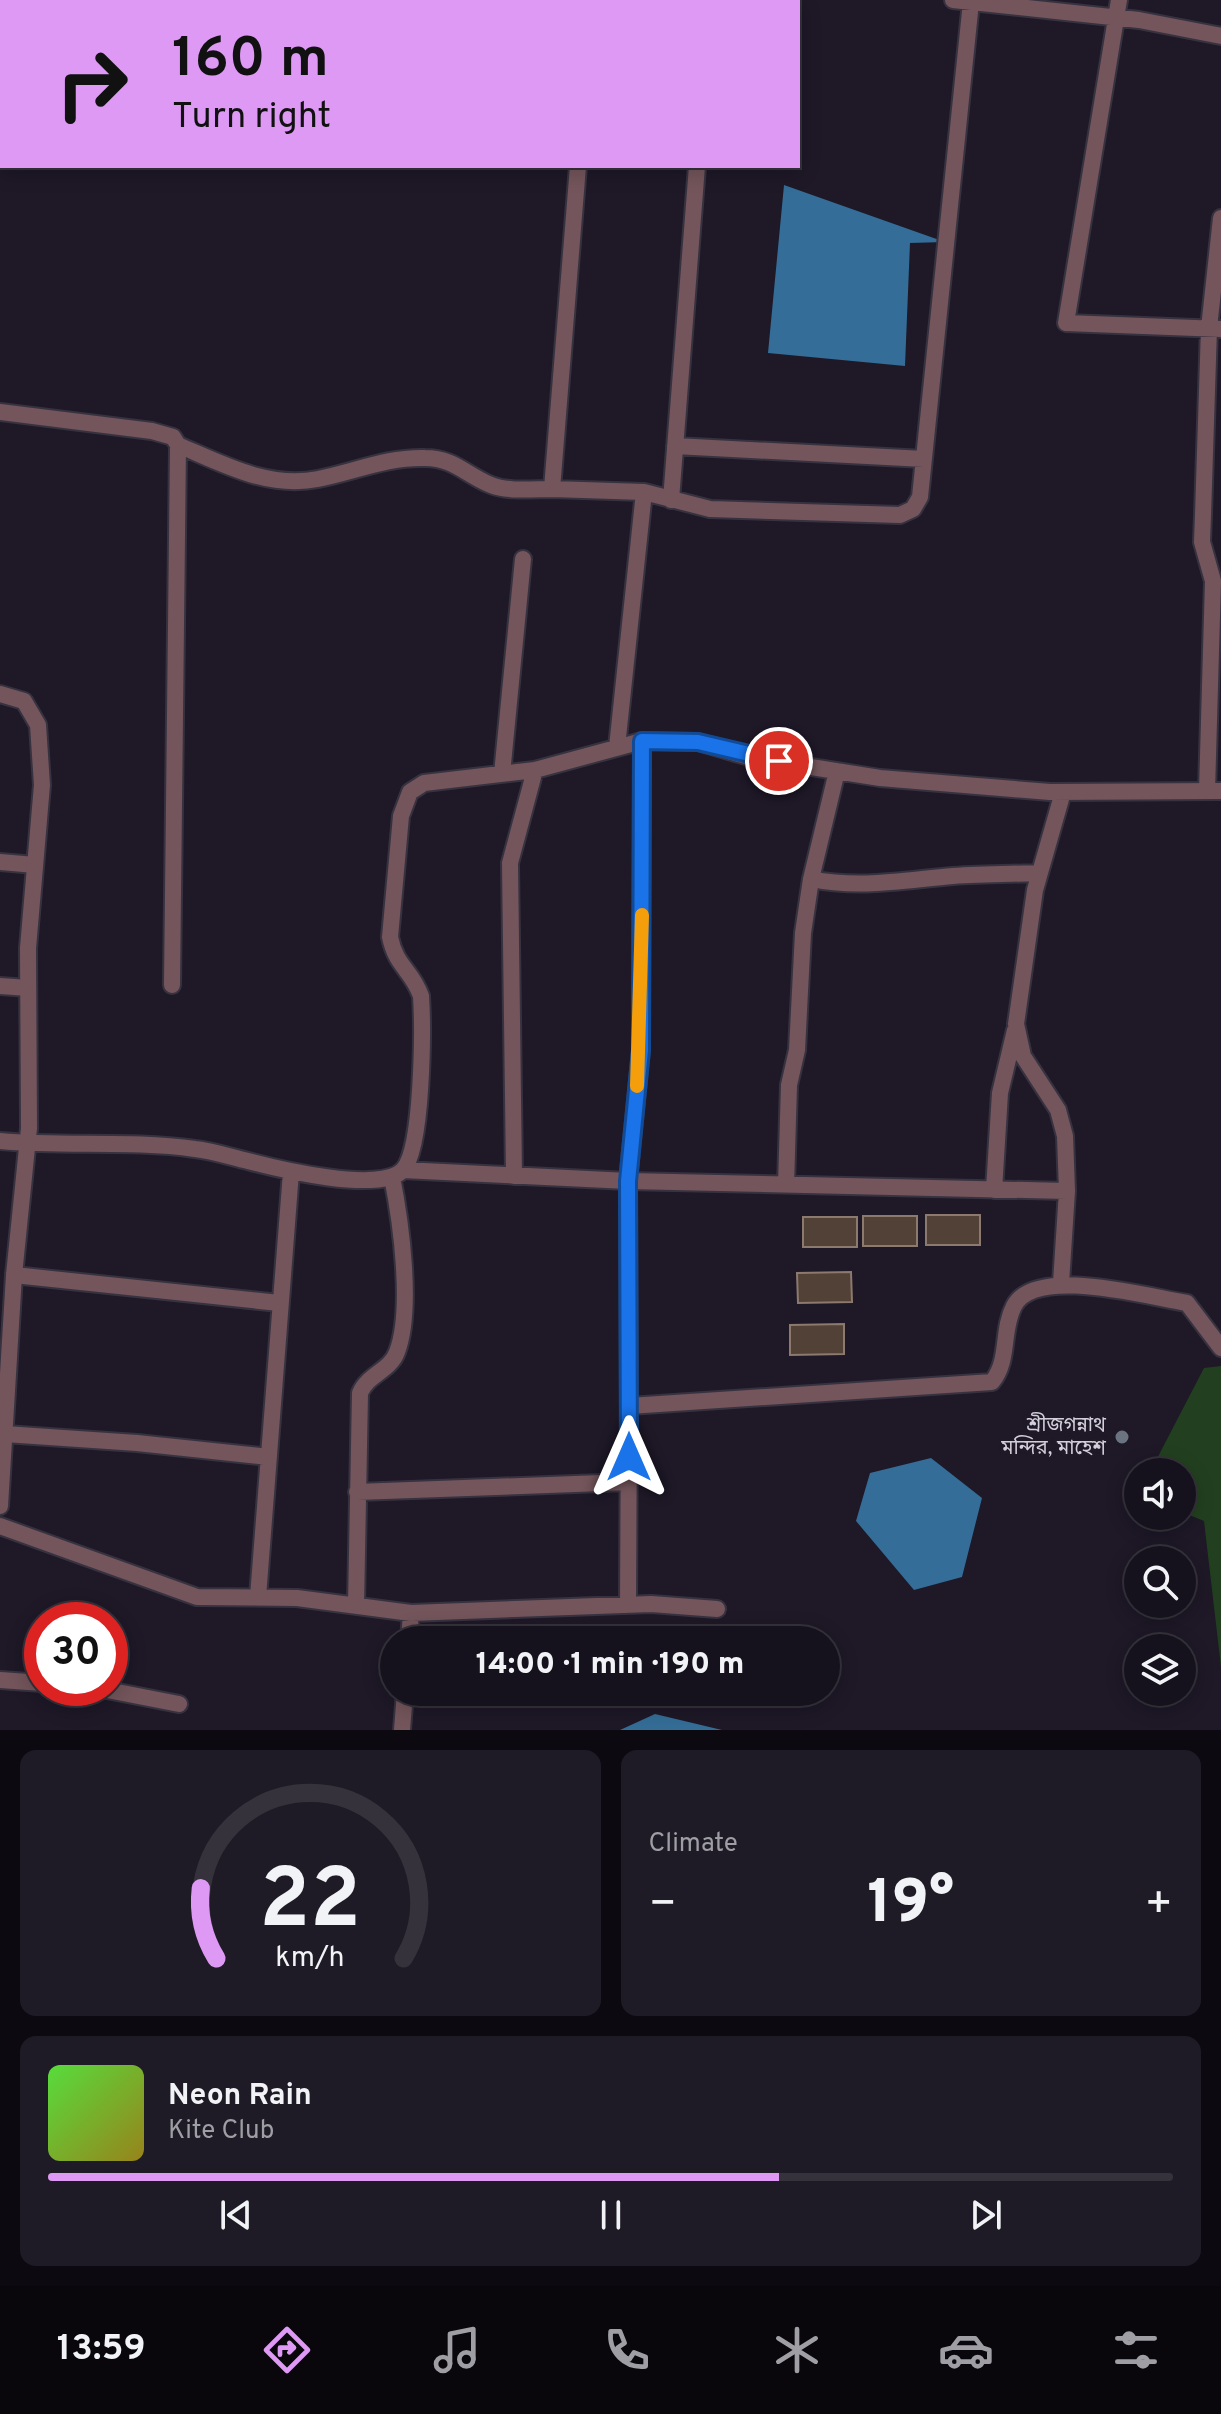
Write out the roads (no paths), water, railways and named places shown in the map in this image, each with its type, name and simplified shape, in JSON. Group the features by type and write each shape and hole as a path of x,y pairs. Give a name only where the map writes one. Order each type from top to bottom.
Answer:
{"street":[{"path":"953,0 1117,18 1221,36"},
{"path":"1119,0 1066,323 1215,329"},
{"path":"178,445 269,480 302,482 364,464 423,458 449,460 502,488 644,492 710,509 900,515 913,509 920,497 971,2"},
{"path":"552,489 578,168"},
{"path":"671,500 697,168"},
{"path":"356,1606 360,1393 364,1382 396,1355 402,1333 401,1223 397,1173 413,1151 417,1128 422,1016 417,983 394,957 390,937 401,816 410,792 424,783 535,770 642,741 698,742 749,757 880,778 1063,792 1214,791 1213,581 1202,542 1221,218"},
{"path":"0,412 152,431 173,437 178,445 172,985"},
{"path":"675,446 924,459"},
{"path":"617,747 644,492"},
{"path":"502,774 523,559"},
{"path":"0,694 24,701 38,725 42,785 28,988 27,1144 14,1275 0,1506"},
{"path":"628,1605 628,1181 641,1050 642,741"},
{"path":"514,1176 510,863 535,770"},
{"path":"786,1185 789,1085 797,1050 803,933 811,879 837,771"},
{"path":"994,1190 1000,1093 1016,1024 1040,873 1063,792"},
{"path":"0,862 35,865"},
{"path":"811,879 839,885 1040,873"},
{"path":"0,986 28,988"},
{"path":"1016,1024 1023,1056 1058,1110 1065,1136 1067,1191 1061,1283"},
{"path":"0,1141 196,1149 291,1172 358,1179 397,1173 1067,1191"},
{"path":"258,1597 291,1172"},
{"path":"14,1275 279,1303"},
{"path":"629,1406 992,1382 1002,1369 1015,1304 1030,1289 1061,1283 1187,1303 1221,1348"},
{"path":"5,1434 137,1443 269,1457"},
{"path":"357,1492 629,1482"},
{"path":"0,1526 197,1597 258,1597 411,1613 628,1605 717,1609"},
{"path":"410,1626 411,1613"},
{"path":"0,1680 24,1682"},
{"path":"128,1694 179,1704"},
{"path":"402,1730 404,1706"}],"water":[{"path":"784,185 945,242 910,243 905,366 768,353"},
{"path":"931,1458 982,1498 962,1577 914,1590 856,1521 870,1473"},
{"path":"655,1714 722,1730 620,1730"}],"place":[{"name":"শ্রীজগন্নাথ মন্দির, মাহেশ","path":"1122,1437"}]}
